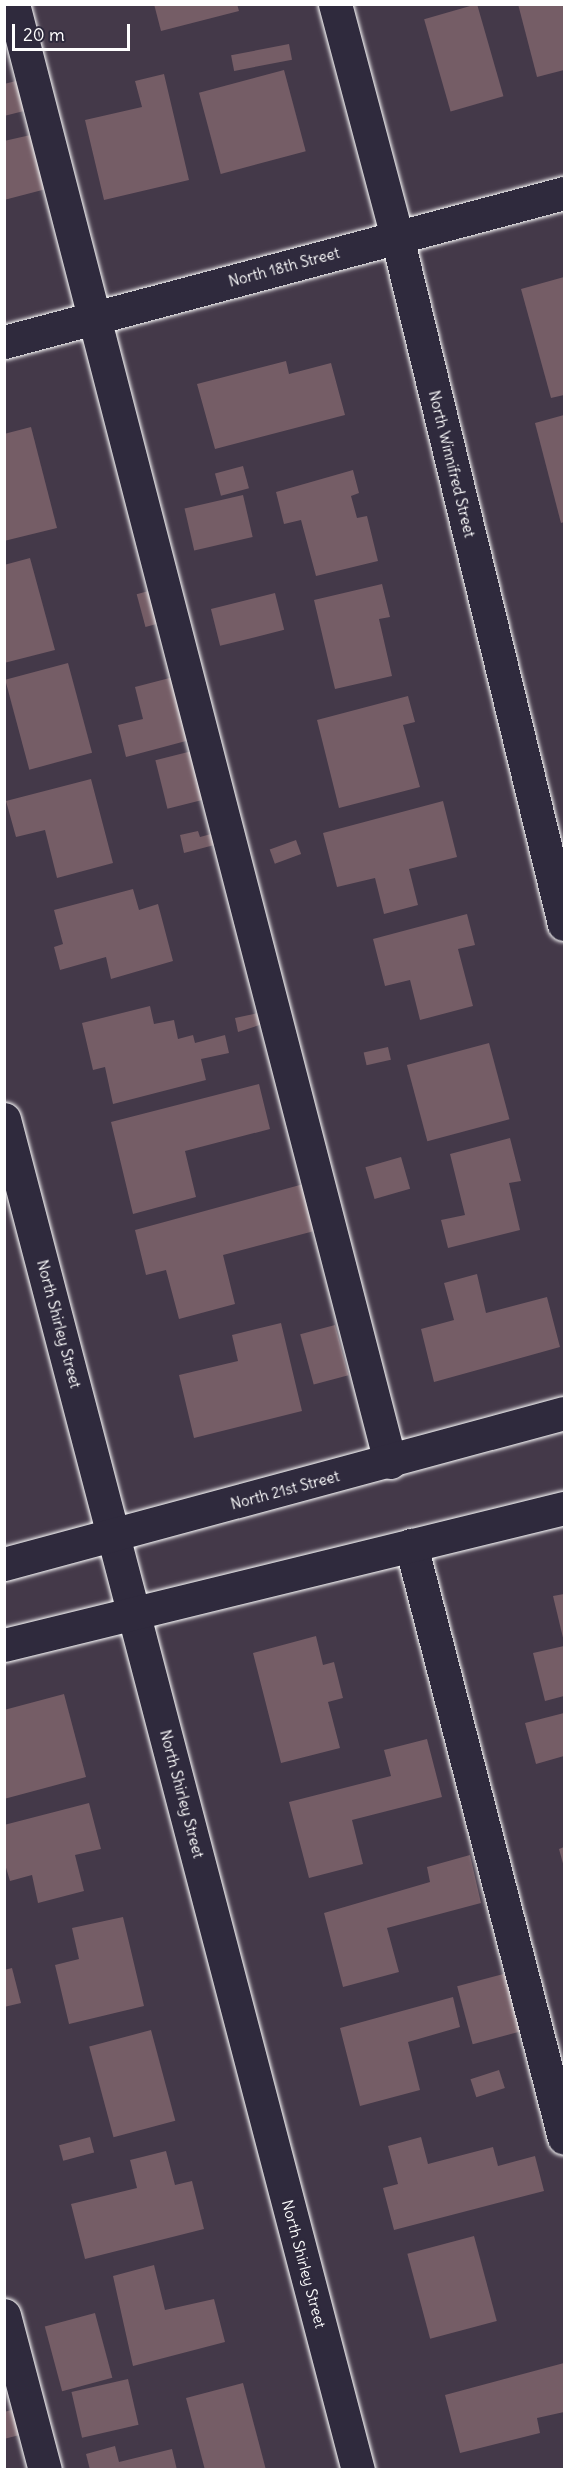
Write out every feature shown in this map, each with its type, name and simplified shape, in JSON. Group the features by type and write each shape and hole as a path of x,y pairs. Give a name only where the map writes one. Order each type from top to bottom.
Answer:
{"street":[{"path":"13,4 390,1462"},
{"name":"North Winnifred Street","path":"335,4 397,237 564,924"},
{"name":"North 18th Street","path":"4,342 564,193"},
{"name":"North Shirley Street","path":"4,1119 358,2469"},
{"name":"North 21st Street","path":"4,1564 390,1462 564,1413"},
{"path":"4,1645 564,1508"},
{"path":"411,1545 564,2138"},
{"path":"4,2315 45,2469"}],"building":[{"path":"154,4 237,4 239,11 161,31"},
{"path":"477,4 503,96 451,111 424,19"},
{"path":"518,4 564,4 564,70 537,77"},
{"path":"289,44 292,60 234,71 231,55"},
{"path":"284,70 306,151 221,174 199,93"},
{"path":"164,74 189,180 104,200 85,120 142,107 135,81"},
{"path":"20,80 28,110 4,116 4,84"},
{"path":"35,134 50,188 4,200 4,141"},
{"path":"564,277 564,395 551,398 521,289"},
{"path":"286,361 289,374 331,363 345,415 215,449 197,384"},
{"path":"564,415 564,522 561,523 535,423"},
{"path":"31,427 57,528 4,541 4,434"},
{"path":"243,466 249,488 221,496 215,474"},
{"path":"353,470 359,493 351,496 357,518 367,516 378,561 316,576 301,520 284,524 276,492"},
{"path":"243,495 253,537 194,550 185,508"},
{"path":"30,558 55,650 4,663 4,565"},
{"path":"382,584 390,617 379,619 392,676 335,689 314,600"},
{"path":"156,589 165,622 145,627 137,594"},
{"path":"275,593 284,630 220,646 211,609"},
{"path":"68,663 92,753 29,770 5,680"},
{"path":"185,674 201,737 126,757 118,725 143,719 135,687"},
{"path":"408,696 415,722 403,725 420,787 339,808 317,720"},
{"path":"200,749 212,798 167,809 155,760"},
{"path":"91,779 113,863 57,878 45,830 16,837 6,801"},
{"path":"443,801 457,857 409,869 418,905 384,914 375,878 337,887 323,833"},
{"path":"198,831 200,837 215,833 218,844 184,853 180,835"},
{"path":"296,840 301,854 275,864 270,850"},
{"path":"133,889 139,910 158,904 173,961 111,979 106,957 60,970 54,947 63,944 54,910"},
{"path":"467,914 475,945 458,949 473,1006 420,1020 410,980 385,986 373,939"},
{"path":"150,1006 154,1024 174,1020 178,1039 193,1035 195,1043 225,1035 229,1053 201,1059 206,1080 113,1104 105,1067 93,1070 82,1023"},
{"path":"267,1011 269,1022 238,1032 235,1018"},
{"path":"489,1043 509,1119 427,1141 407,1065"},
{"path":"388,1047 391,1060 367,1065 364,1053"},
{"path":"259,1084 270,1129 185,1151 196,1197 133,1214 111,1122"},
{"path":"510,1138 521,1181 509,1183 520,1230 448,1248 441,1220 465,1215 450,1154"},
{"path":"401,1157 410,1189 375,1199 365,1167"},
{"path":"311,1182 322,1229 223,1255 235,1304 179,1319 166,1270 146,1275 135,1230"},
{"path":"477,1274 486,1313 547,1297 560,1347 434,1382 421,1329 454,1320 444,1283"},
{"path":"281,1323 302,1411 194,1438 179,1375 238,1361 232,1335"},
{"path":"335,1325 348,1375 314,1385 300,1334"},
{"path":"564,1594 564,1642 553,1596"},
{"path":"316,1636 323,1665 334,1662 343,1698 328,1702 340,1748 281,1763 253,1653"},
{"path":"564,1646 564,1696 545,1701 533,1653"},
{"path":"64,1694 86,1777 4,1799 4,1710"},
{"path":"564,1713 564,1756 536,1764 525,1723"},
{"path":"427,1739 442,1797 352,1820 363,1864 309,1878 289,1802 391,1776 384,1750"},
{"path":"89,1803 101,1849 75,1855 84,1891 38,1903 32,1875 10,1881 4,1861 4,1825"},
{"path":"564,1847 564,1867 559,1849"},
{"path":"470,1855 481,1903 387,1928 399,1972 343,1987 324,1913 430,1882 427,1867"},
{"path":"123,1917 144,2006 69,2024 55,1965 79,1959 72,1928"},
{"path":"12,1968 21,2003 4,2007 4,1970"},
{"path":"518,1970 534,2028 473,2044 457,1986"},
{"path":"453,1997 460,2027 408,2042 420,2090 360,2106 340,2028"},
{"path":"151,2030 175,2121 114,2137 89,2047"},
{"path":"499,2070 505,2088 476,2097 470,2079"},
{"path":"90,2137 94,2152 63,2161 59,2145"},
{"path":"421,2137 428,2164 493,2147 498,2166 535,2156 544,2191 394,2230 383,2188 398,2184 388,2146"},
{"path":"166,2151 175,2185 192,2181 204,2229 85,2259 71,2204 137,2188 130,2160"},
{"path":"474,2236 497,2321 430,2339 407,2254"},
{"path":"154,2265 165,2310 214,2299 225,2342 133,2366 113,2276"},
{"path":"95,2313 112,2378 62,2391 45,2326"},
{"path":"564,2363 564,2412 537,2418 540,2433 460,2453 445,2395"},
{"path":"128,2379 139,2425 82,2438 71,2392"},
{"path":"243,2383 266,2470 205,2470 186,2398"},
{"path":"19,2408 27,2433 4,2439 4,2412"},
{"path":"115,2446 119,2462 172,2449 177,2470 90,2470 86,2454"}]}
